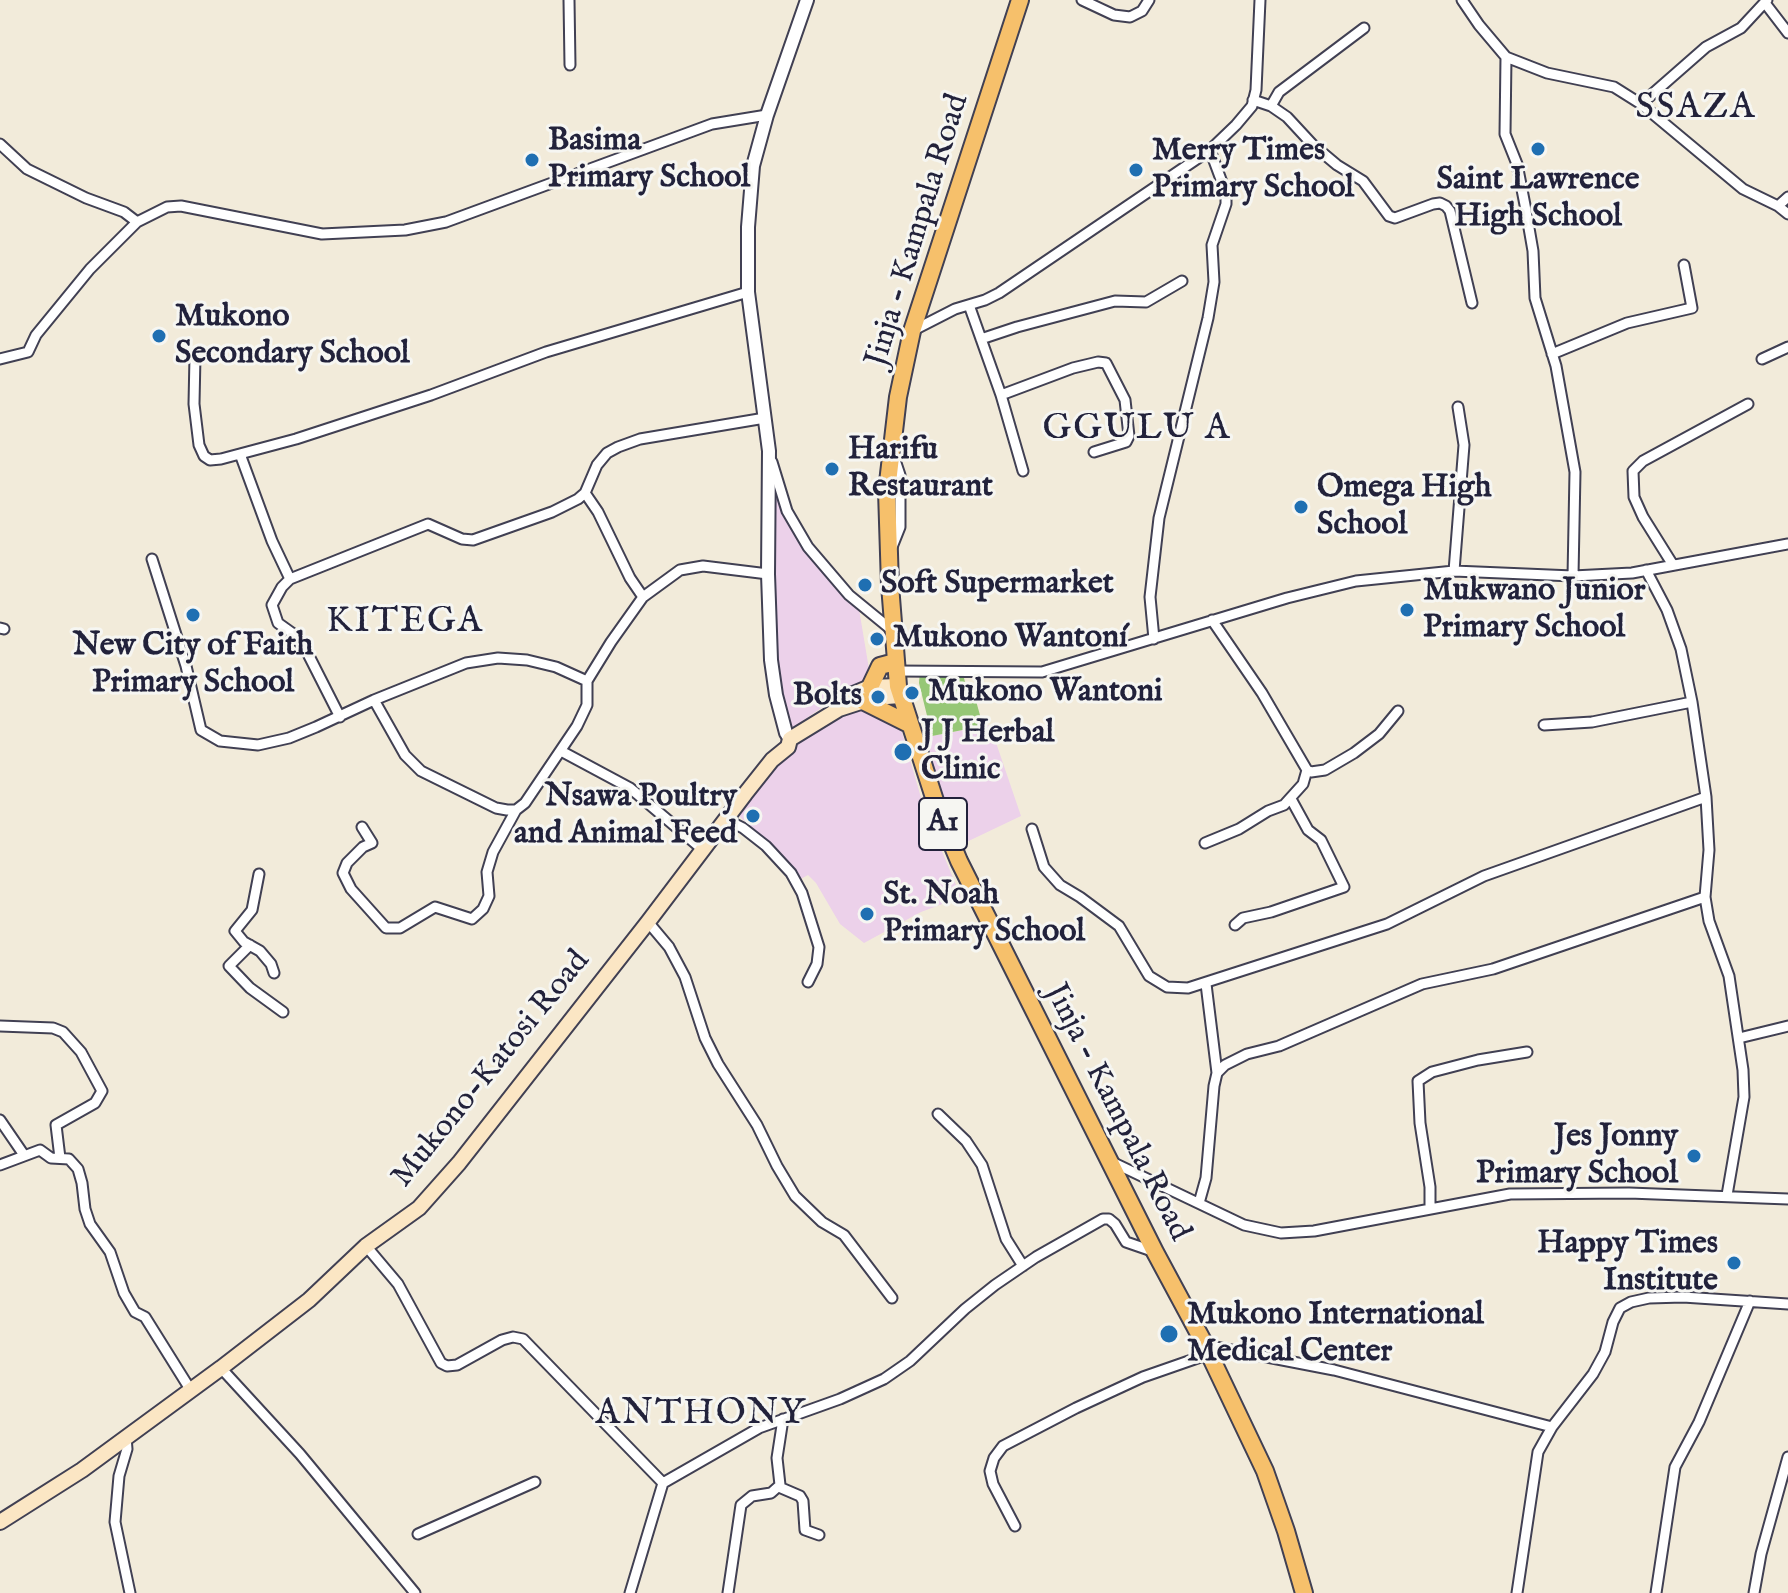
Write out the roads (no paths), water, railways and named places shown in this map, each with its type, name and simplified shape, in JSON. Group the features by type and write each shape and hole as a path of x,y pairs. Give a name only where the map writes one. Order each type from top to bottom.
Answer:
{"highway":[{"name":"Jinja - Kampala Road","path":"1020,0 912,331 890,446 887,491 889,558 898,679 909,724 959,861 1207,1350 1265,1471 1304,1593"},
{"path":"898,679 880,666 866,694 909,724"}],"main road":[{"name":"Mukono-Katosi Road","path":"0,1522 71,1477 221,1368 309,1300 366,1246 419,1208 459,1163 788,739 818,710 866,694 898,679"}],"street":[{"path":"569,0 570,65"},
{"path":"788,739 771,660 769,451 748,292 748,227 753,166 767,115 807,0"},
{"path":"1082,0 1114,15 1130,17 1142,11 1149,0"},
{"path":"912,331 999,293 1210,150 1252,106 1260,0"},
{"path":"1462,0 1506,57 1547,73 1614,87 1641,104 1743,189 1788,214"},
{"path":"1641,104 1706,47 1741,28 1766,2 1788,33"},
{"path":"1271,106 1279,92 1364,28"},
{"path":"1506,57 1505,134 1517,164 1523,192 1533,251 1535,298 1567,418 1575,472 1573,576"},
{"path":"1253,100 1271,106 1287,117 1312,144 1363,181 1389,216 1395,218 1433,204 1446,206 1450,211 1472,303"},
{"path":"0,359 28,352 36,335 90,269 137,222 174,205 322,234 398,231 436,225 712,124 767,115"},
{"path":"0,144 27,169 86,198 124,212 137,222"},
{"path":"1154,639 1150,597 1159,518 1208,318 1214,282 1212,245 1226,204 1226,193 1210,150"},
{"path":"1778,206 1788,197"},
{"path":"1552,354 1627,323 1692,308 1684,265"},
{"path":"981,339 1115,301 1146,302 1182,281"},
{"path":"195,356 194,404 199,445 204,456 210,460 288,442 431,395 546,352 748,292"},
{"path":"969,305 1001,395 1023,471"},
{"path":"1762,359 1788,347"},
{"path":"1001,395 1073,368 1106,363 1125,400 1129,436 1126,442 1094,452"},
{"path":"1673,565 1634,497 1633,471 1643,461 1748,404"},
{"path":"1454,571 1464,445 1458,407"},
{"path":"340,717 307,652 292,633 278,623 272,605 275,596 290,579 428,524 462,539 473,540 572,503 585,493 597,465 607,453 618,447 640,439 765,418"},
{"path":"769,451 787,511 808,547 849,595 893,631"},
{"path":"240,454 272,541 290,579"},
{"path":"585,493 643,597"},
{"path":"898,679 1042,672 1212,620 1356,581 1454,571 1573,576 1646,570 1788,544"},
{"path":"152,559 190,682 195,716 201,730 208,737 232,744 258,745 289,738 466,663 498,658 527,660 556,667 587,681"},
{"path":"362,827 372,843 363,847 347,863 343,873 351,889 386,928 400,928 435,907 472,919 483,909 489,896 487,872 493,852 516,810 525,803 577,726 587,705 587,681 643,597 680,570 692,567 768,574"},
{"path":"1646,570 1672,623 1692,702 1706,797 1709,850 1705,897 1709,921 1729,976 1739,1038 1744,1097 1727,1195"},
{"path":"1212,620 1262,693 1307,770 1314,773 1325,770 1354,753 1379,734 1398,711"},
{"path":"374,700 405,755 421,771 496,808 516,810"},
{"path":"1544,725 1592,722 1692,702"},
{"path":"561,751 630,788 702,849"},
{"path":"1205,843 1239,829 1291,799 1303,784 1307,770"},
{"path":"1032,829 1044,867 1060,885 1119,926 1149,976 1167,987 1188,988 1387,924 1495,871 1706,797"},
{"path":"1235,925 1243,918 1271,912 1344,887 1321,840 1308,830 1291,799"},
{"path":"725,819 766,846 791,873 802,893 819,947 817,964 808,982"},
{"path":"259,874 252,910 235,931 260,951 274,973"},
{"path":"1217,1073 1225,1065 1247,1054 1279,1046 1422,984 1493,969 1705,897"},
{"path":"648,922 669,947 685,977 705,1038 718,1064 757,1125 795,1196 822,1222 844,1235 892,1298"},
{"path":"250,945 229,966 250,988 283,1012"},
{"path":"1199,1203 1206,1178 1217,1073 1206,984"},
{"path":"0,1026 53,1028 63,1032 81,1052 102,1091 95,1103 56,1125 60,1158"},
{"path":"1739,1038 1788,1026"},
{"path":"1430,1209 1430,1187 1416,1088 1418,1081 1432,1072 1527,1052"},
{"path":"938,1114 966,1141 982,1165 1006,1239 1023,1266"},
{"path":"0,1120 24,1155"},
{"path":"0,1165 40,1150 51,1158 69,1159 78,1169 90,1224 110,1252 124,1293 135,1312 145,1317 190,1389"},
{"path":"1109,1161 1244,1225 1281,1233 1314,1231 1488,1197 1532,1192 1788,1199"},
{"path":"630,1593 663,1483 759,1428 840,1399 884,1379 910,1361 965,1309 1023,1266 1083,1228 1109,1219 1126,1242 1155,1252"},
{"path":"366,1246 398,1284 441,1363 457,1365 502,1340 513,1337 523,1339 663,1483"},
{"path":"1517,1593 1533,1469 1538,1452 1552,1427 1593,1374 1605,1352 1620,1308 1649,1298 1683,1297 1788,1304"},
{"path":"1656,1593 1675,1467 1699,1422 1750,1301"},
{"path":"1015,1526 993,1484 990,1471 994,1458 1003,1446 1064,1414 1207,1350 1334,1370 1552,1427"},
{"path":"221,1368 300,1454 415,1593"},
{"path":"779,1487 777,1458 783,1419"},
{"path":"126,1437 127,1449 119,1476 115,1522 130,1593"},
{"path":"1754,1593 1768,1525 1788,1457"},
{"path":"418,1534 535,1482"},
{"path":"779,1487 800,1496 805,1530 819,1535"},
{"path":"728,1593 741,1505 752,1496 771,1493 779,1487"}],"place":[{"name":"Saint Lawrence High School","path":"1538,149"},
{"name":"Basima Primary School","path":"532,160"},
{"name":"Merry Times Primary School","path":"1136,170"},
{"name":"Mukono Secondary School","path":"159,336"},
{"name":"Harifu Restaurant","path":"832,469"},
{"name":"Omega High School","path":"1301,507"},
{"name":"Soft Supermarket","path":"865,585"},
{"name":"Mukwano Junior Primary School","path":"1407,610"},
{"name":"New City of Faith Primary School","path":"193,615"},
{"name":"Mukono Wantoní","path":"877,639"},
{"name":"Mukono Wantoni","path":"912,693"},
{"name":"Bolts","path":"878,697"},
{"name":"J J Herbal Clinic","path":"903,752"},
{"name":"Nsawa Poultry and Animal Feed","path":"753,816"},
{"name":"St. Noah Primary School","path":"867,914"},
{"name":"Jes Jonny Primary School","path":"1694,1156"},
{"name":"Happy Times Institute","path":"1734,1263"},
{"name":"Mukono International Medical Center","path":"1169,1334"}],"district":[{"name":"SSAZA","path":"1696,110"},
{"name":"GGULU A","path":"1137,431"},
{"name":"KITEGA","path":"405,624"},
{"name":"ANTHONY","path":"701,1416"}]}
